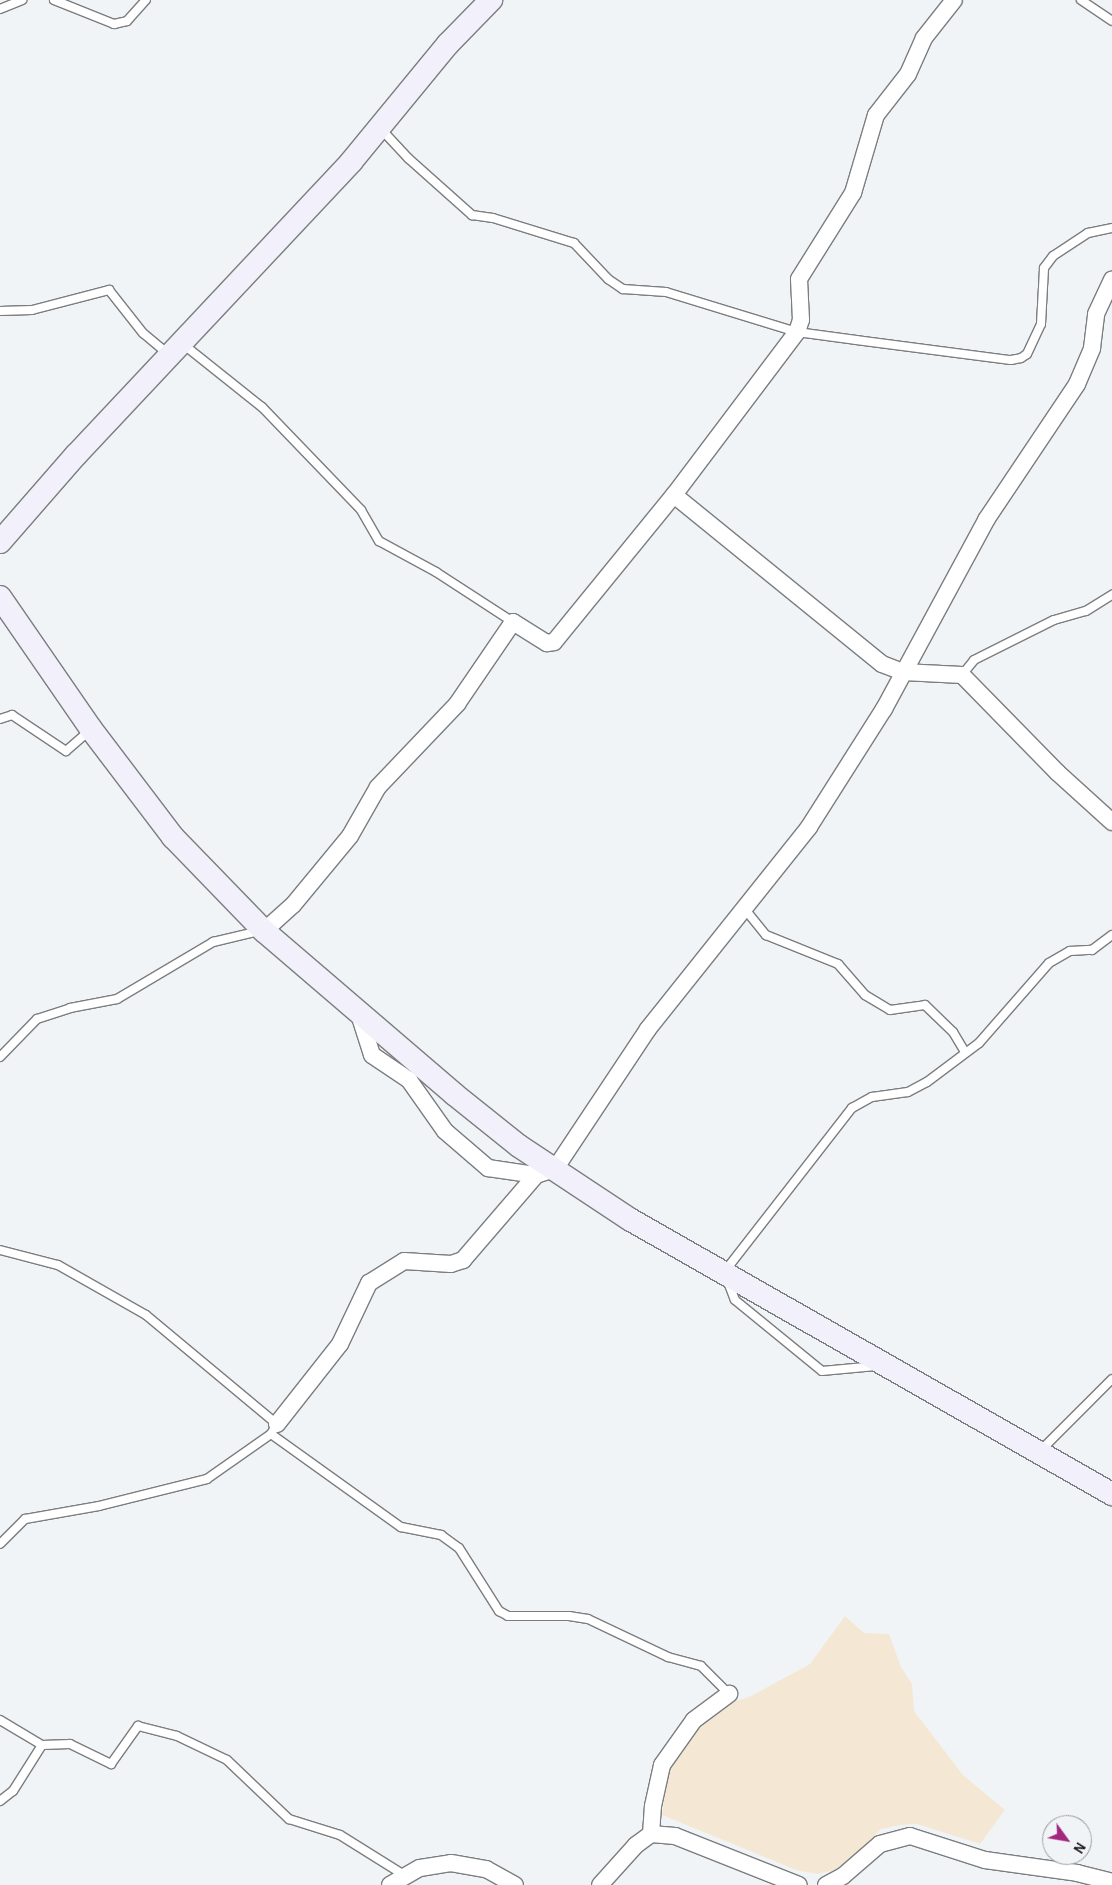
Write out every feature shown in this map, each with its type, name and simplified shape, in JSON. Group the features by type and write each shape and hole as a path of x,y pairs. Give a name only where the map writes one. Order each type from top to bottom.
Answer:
{"street":[{"path":"0,542 175,349 380,128 448,44 491,0"},
{"path":"264,931 294,905 350,836 378,787 456,704 513,622 547,642 554,642 674,495 797,332 801,320 800,279 853,193 876,115 908,74 924,38 954,0"},
{"path":"274,1429 340,1344 369,1283 404,1261 451,1264 463,1260 545,1172 648,1029 809,827 884,709 986,520 1077,384 1092,348 1096,314 1112,279"},
{"path":"674,495 882,664 903,672 962,675 1058,773 1112,822"},
{"path":"0,597 91,729 173,837 264,931 519,1146 545,1172 724,1272 1103,1490"},
{"path":"358,1011 372,1055 410,1080 445,1131 488,1168 545,1172"},
{"path":"651,1834 653,1806 662,1765 694,1720 729,1694"},
{"path":"600,1885 636,1845 651,1834 675,1836 799,1885"},
{"path":"826,1885 843,1876 880,1844 910,1836 985,1860 1109,1878"},
{"path":"390,1885 404,1875 434,1864 470,1864 514,1885"}],"lane":[{"path":"0,9 22,0"},
{"path":"54,0 114,24 127,22 146,0"},
{"path":"1081,0 1112,21"},
{"path":"380,128 408,158 472,215 493,218 574,244 608,280 623,289 666,292 797,332 1011,360 1021,358 1026,354 1041,324 1044,268 1053,256 1088,232 1112,228"},
{"path":"0,310 32,310 109,290 143,333 175,349 262,407 361,510 379,541 436,572 513,622"},
{"path":"962,675 974,660 1054,620 1086,611 1112,595"},
{"path":"0,719 12,715 66,751 91,729"},
{"path":"744,908 766,934 838,964 866,996 890,1010 925,1005 953,1032 965,1052"},
{"path":"0,1057 37,1019 70,1008 116,999 213,942 246,932 264,931"},
{"path":"885,1365 822,1371 736,1300 724,1272 852,1108 872,1097 908,1092 927,1082 979,1043 1049,963 1070,951 1092,950 1112,935"},
{"path":"0,1250 58,1264 146,1315 274,1429 401,1527 441,1535 459,1548 499,1611 508,1616 569,1616 588,1619 668,1657 701,1666 729,1694"},
{"path":"1038,1452 1112,1379"},
{"path":"0,1544 25,1519 99,1506 207,1479 274,1429"},
{"path":"1103,1490 1112,1502"},
{"path":"0,1720 42,1745 70,1744 111,1764 138,1726 177,1736 227,1760 290,1819 340,1836 404,1875"},
{"path":"0,1801 13,1791 42,1745"}],"shaded area":[{"path":"845,1616 864,1633 889,1634 901,1667 912,1684 914,1711 963,1775 1005,1810 980,1844 917,1824 901,1825 881,1829 848,1862 835,1870 817,1874 796,1870 662,1815 669,1768 698,1728 722,1705 749,1697 810,1664"}]}
